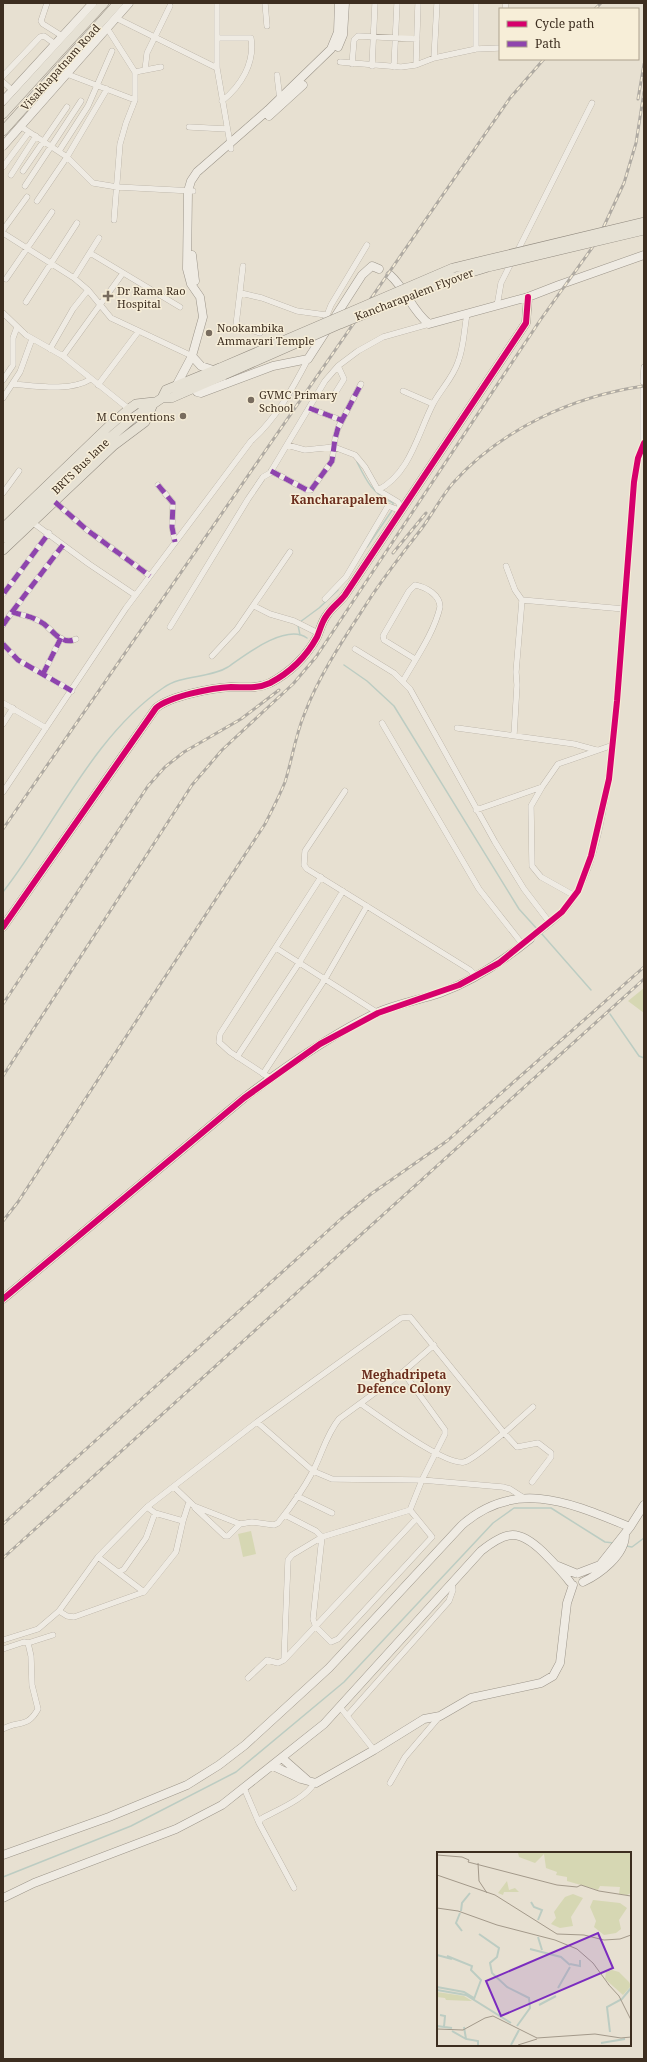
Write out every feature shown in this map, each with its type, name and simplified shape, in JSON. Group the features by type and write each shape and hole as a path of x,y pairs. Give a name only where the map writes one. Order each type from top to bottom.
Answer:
{"main road":[{"path":"3,114 104,3"},
{"name":"Visakhapatnam Road","path":"3,131 118,3"},
{"name":"Kancharapalem Flyover","path":"129,409 136,404 172,398 195,389 219,371 410,285 453,268 644,222"},
{"name":"Kancharapalem Flyover","path":"219,371 340,324 452,278 488,266 644,230"},
{"name":"BRTS Bus lane","path":"3,538 106,441 158,400 166,390 219,371"},
{"path":"3,550 113,446 145,422 158,400"},
{"path":"5,523 129,409"}],"street":[{"path":"47,3 41,21 43,24 62,36"},
{"path":"3,101 93,3"},
{"path":"3,146 129,3"},
{"path":"217,3 217,68 230,146"},
{"path":"265,3 267,26"},
{"path":"280,102 326,55 334,43 338,32 339,3"},
{"path":"179,395 176,386 192,356 203,317 202,305 197,291 192,264 190,191 199,177 230,146 335,52 343,35 345,3"},
{"path":"372,66 375,3"},
{"path":"394,67 397,3"},
{"path":"416,65 418,3"},
{"path":"434,58 437,3"},
{"path":"476,3 476,49"},
{"path":"145,70 147,54 170,6"},
{"path":"116,18 217,68"},
{"path":"107,28 135,72 135,100 123,132 114,220"},
{"path":"3,76 40,37 44,36 55,44"},
{"path":"352,64 355,38 374,37 417,39"},
{"path":"217,38 251,38 252,46 250,62 241,82 234,91 222,101"},
{"path":"340,62 394,67 416,65 434,58 476,49 499,48"},
{"path":"59,150 88,106 112,51"},
{"path":"135,72 161,67"},
{"path":"67,74 135,100"},
{"path":"277,75 280,102"},
{"path":"3,82 12,90"},
{"path":"37,201 67,157 107,89"},
{"path":"25,186 81,101"},
{"path":"497,306 501,283 592,103"},
{"path":"24,171 67,107"},
{"path":"20,126 59,150 93,183 190,191"},
{"path":"189,126 227,129"},
{"path":"3,168 29,132"},
{"path":"11,175 36,136"},
{"path":"27,196 3,231 26,248 74,278 88,290 111,318 138,332 192,356 201,366 219,371"},
{"path":"6,279 52,212"},
{"path":"26,302 77,223"},
{"path":"74,278 99,238"},
{"path":"316,346 326,315 367,245"},
{"path":"90,252 180,307"},
{"path":"170,627 255,489 263,477 271,471 328,378 338,366 350,356 383,337 528,297 644,256"},
{"path":"243,266 241,293 236,324 260,333"},
{"path":"3,792 135,595 253,439 268,424 287,397 308,359 362,275 372,266 379,269"},
{"path":"63,356 123,273"},
{"path":"390,275 398,282 422,318 429,324"},
{"path":"50,349 73,309 88,290"},
{"path":"241,293 262,298 297,311 326,315"},
{"path":"3,927 156,708 164,701 174,698 222,688 254,688 267,684 291,668 310,648 326,615 345,595 399,509 526,323 528,297"},
{"path":"3,313 32,339 63,356 129,409"},
{"path":"378,490 386,486 396,477 419,439 433,404 456,367 461,352 467,314"},
{"path":"3,380 13,365 13,338 17,327"},
{"path":"98,385 138,332"},
{"path":"3,398 20,372 32,339"},
{"path":"195,389 197,392 201,393 273,366 308,359"},
{"path":"334,395 344,379 338,366"},
{"path":"643,382 644,367"},
{"path":"13,384 39,386 76,385 91,379"},
{"path":"271,471 307,490 311,490 330,465 335,437 341,420 361,384"},
{"path":"3,1299 238,1102 266,1076 378,1012 440,993 476,976 523,945 566,908 575,896 586,874 597,836 609,779 634,482 638,458 644,443 643,390"},
{"path":"403,391 433,404"},
{"path":"309,408 341,420"},
{"path":"288,443 305,450 334,449 355,455 365,467 378,490 398,502 399,509"},
{"path":"3,493 19,471"},
{"path":"158,485 173,503 172,527 175,542"},
{"path":"55,502 87,530 150,576"},
{"path":"325,599 346,577 388,506 399,509"},
{"path":"32,522 135,595"},
{"path":"4,593 49,533"},
{"path":"3,625 63,544"},
{"path":"212,656 234,633 290,552"},
{"path":"506,566 515,590 522,600 516,672 517,685 514,736"},
{"path":"402,681 415,660 439,612 440,602 434,595 415,585 409,591 383,636 384,640 415,660"},
{"path":"522,600 624,610"},
{"path":"254,606 270,614 299,623 317,636"},
{"path":"12,612 41,621 61,638 69,641 76,639"},
{"path":"43,674 61,638"},
{"path":"3,644 18,660 72,691"},
{"path":"355,649 388,669 402,681 416,698 476,810 520,884 548,924"},
{"path":"3,703 46,728"},
{"path":"3,724 13,708"},
{"path":"382,723 479,889 523,945"},
{"path":"456,728 574,744 597,750"},
{"path":"575,896 541,877 532,866 532,806 542,787 558,764 613,745"},
{"path":"476,810 542,787"},
{"path":"345,791 305,851 303,858 307,869 470,970 476,976"},
{"path":"266,1076 237,1057 219,1042 220,1034 321,877"},
{"path":"237,1057 299,963 343,892"},
{"path":"266,1076 367,906"},
{"path":"276,948 378,1012"},
{"path":"3,1640 38,1629 59,1611 98,1557 147,1507 257,1422 401,1318 410,1317 517,1447 538,1443 551,1453 550,1459 532,1482"},
{"path":"194,1506 240,1524 252,1522 274,1525 278,1523 285,1515 313,1471 333,1426 339,1419 403,1372 434,1346"},
{"path":"403,1372 445,1430 445,1434 422,1480 410,1510"},
{"path":"361,1404 436,1454 463,1462 504,1433 533,1407"},
{"path":"257,1422 313,1471 338,1481 422,1480 503,1487 510,1489 524,1498"},
{"path":"174,1487 225,1536 228,1536 240,1524"},
{"path":"296,1496 332,1514"},
{"path":"3,1855 109,1817 187,1785 206,1774 245,1745 329,1668 471,1516 501,1503 524,1498 552,1499 630,1527"},
{"path":"59,1611 74,1617 144,1592 176,1552 183,1521 190,1502"},
{"path":"3,1898 34,1883 176,1829 222,1805 324,1724 491,1542 514,1535 522,1536 530,1540 557,1566 572,1584 580,1585 598,1574 614,1553 644,1505"},
{"path":"147,1507 155,1514 183,1521"},
{"path":"322,1537 313,1614 316,1627 331,1642 336,1641 431,1540 431,1535 410,1510"},
{"path":"284,1660 288,1560 292,1555 322,1537 410,1510"},
{"path":"119,1572 124,1570 142,1545 155,1514"},
{"path":"285,1515 316,1531 322,1537"},
{"path":"248,1678 267,1660 278,1663 284,1660 416,1519"},
{"path":"390,1782 405,1757 440,1716 471,1698 541,1683 553,1676 560,1663 567,1603 572,1584 570,1577 600,1565 614,1553"},
{"path":"98,1557 144,1592"},
{"path":"557,1566 577,1573 583,1578 583,1582"},
{"path":"347,1716 449,1601 454,1590 452,1583"},
{"path":"3,1650 24,1642 28,1643 53,1635"},
{"path":"3,1729 25,1724 38,1709 32,1684 31,1656 28,1643"},
{"path":"340,1707 374,1750"},
{"path":"273,1766 310,1782 374,1750 416,1723 424,1719 440,1716"},
{"path":"259,1823 261,1819 310,1790 310,1782 282,1758"},
{"path":"244,1788 259,1823 294,1888"}],"green space":[{"path":"644,988 644,1013 628,1001"},
{"path":"251,1531 256,1554 243,1557 238,1534"}],"waterway":[{"path":"357,462 375,491 393,503 393,509 367,547"},
{"path":"300,622 319,608 338,590"},
{"path":"298,625 300,635"},
{"path":"3,892 22,867 95,757 116,731 138,708 170,684 178,680 221,671 266,642 277,637 298,634 307,638"},
{"path":"344,665 367,681 394,706 519,909 538,930"},
{"path":"541,933 591,990"},
{"path":"610,1014 639,1056 644,1058"},
{"path":"3,1877 131,1826 236,1772 344,1682 493,1523 514,1508 551,1508 605,1542 614,1543"},
{"path":"626,1546 632,1547 644,1538"}],"railway":[{"path":"596,8 601,3"},
{"path":"3,829 510,98 543,60"},
{"path":"638,99 644,64"},
{"path":"3,1076 192,785 222,750 293,684 316,657 541,319 597,241 624,183 636,143 644,92"},
{"path":"3,1221 18,1202 265,824 285,782 304,715 325,670 375,590 422,528 449,488 472,464 493,446 540,418 591,398 644,386"},
{"path":"393,553 426,513"},
{"path":"3,1004 148,786 165,767 184,752 241,719 279,690"},
{"path":"3,1524 341,1219 371,1194 447,1141 644,967"},
{"path":"3,1558 644,979"}],"marked path":[{"path":"271,471 307,490 311,490 332,461 338,428 361,384"},
{"path":"309,408 341,420"},
{"path":"158,485 173,503 172,527 175,542"},
{"path":"55,502 87,530 150,576"},
{"path":"4,593 49,533"},
{"path":"12,612 63,545"},
{"path":"3,625 12,612 36,619 56,635 65,640 70,641 76,639"},
{"path":"43,674 61,638"},
{"path":"3,644 18,660 72,691"}],"cycle path":[{"path":"3,927 156,708 181,696 203,691 231,687 265,685 284,674 308,651 317,637 325,617 345,595 526,323 528,297"},
{"path":"3,1299 244,1098 320,1044 378,1013 459,985 499,963 562,912 578,891 591,856 609,779 617,701 634,482 638,458 644,443"}],"place":[{"name":"Dr Rama Rao Hospital","path":"108,296"},
{"name":"Nookambika Ammavari Temple","path":"209,333"},
{"name":"GVMC Primary School","path":"251,400"},
{"name":"M Conventions","path":"183,416"}],"district":[{"name":"Kancharapalem","path":"339,499"},
{"name":"Meghadripeta Defence Colony","path":"404,1381"}]}
